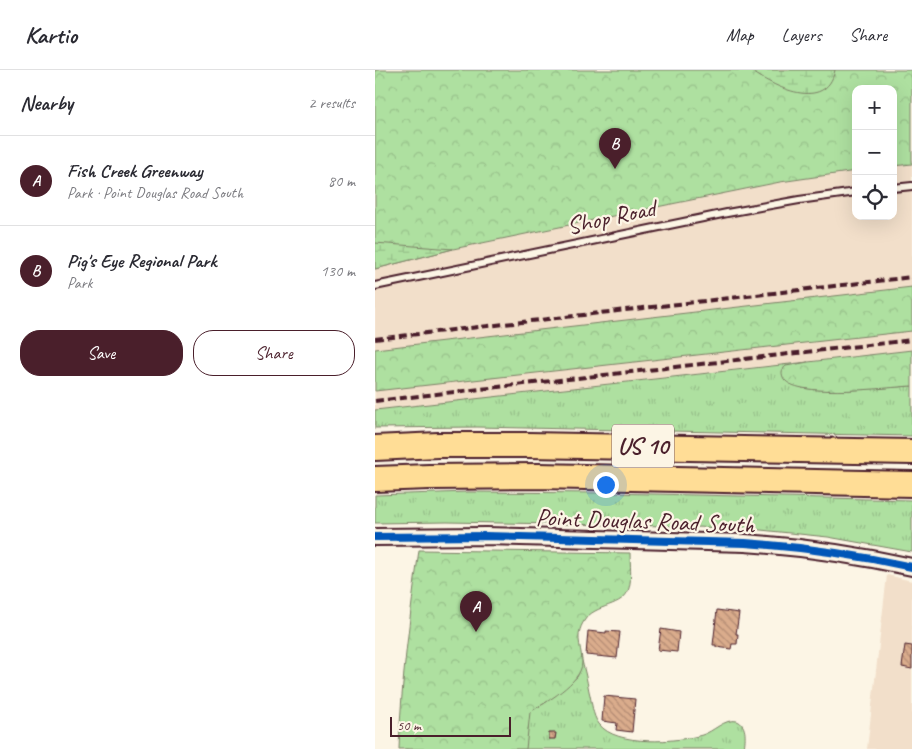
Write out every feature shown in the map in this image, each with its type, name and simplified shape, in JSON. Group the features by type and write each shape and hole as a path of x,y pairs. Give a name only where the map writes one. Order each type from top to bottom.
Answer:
{"highway":[{"name":"US 10","path":"375,448 529,444 912,452"},
{"name":"US 10","path":"375,479 529,476 912,484"}],"street":[{"name":"Point Douglas Road South","path":"375,537 504,537 711,541 773,545 833,552 912,567"}],"lane":[{"path":"897,188 912,186"},
{"name":"Shop Road","path":"375,286 727,213 852,193"}],"shaded area":[{"path":"912,164 912,350 375,410 375,269 453,249 637,211 780,182 852,172 852,220 897,220 897,166"},
{"path":"887,575 912,581 912,749 867,749"}],"green space":[{"path":"375,70 912,70 912,164 897,166 897,85 852,85 852,172 780,182 637,211 453,249 375,269"},
{"path":"750,70 835,70 830,83 821,91 810,93 785,89"},
{"path":"375,243 453,249 375,269"},
{"path":"912,287 912,331 375,391 375,349"},
{"path":"912,350 912,386 864,390 822,390 790,384 782,374 786,366"},
{"path":"808,362 791,365 802,388 843,390 912,386 912,436 477,427 375,428 375,410"},
{"path":"469,492 608,493 912,500 912,552 828,537 751,529 447,522 375,523 375,495"},
{"path":"419,550 630,553 630,580 626,594 621,599 595,611 584,621 579,632 582,663 580,670 570,684 562,691 530,712 526,749 399,749 409,624"},
{"path":"581,657 595,717 599,724 607,731 633,739 663,741 702,735 724,723 737,721 741,723 744,730 744,749 477,749 504,726 545,703 577,677 581,668"}],"building":[{"path":"717,610 739,613 736,634 738,634 737,644 732,644 731,649 713,645"},
{"path":"661,629 679,632 677,652 658,650"},
{"path":"588,631 620,632 617,658 586,655"},
{"path":"905,645 912,646 912,669 902,667"},
{"path":"604,696 635,699 632,732 616,730 617,723 602,721"},
{"path":"549,733 556,733 555,739 549,739"}],"railway":[{"path":"375,339 912,277"},
{"path":"375,401 912,340"}],"cycle path":[{"path":"375,537 486,536 745,543 829,552 912,567"}],"place":[{"name":"Pig's Eye Regional Park","path":"615,169"},
{"name":"Fish Creek Greenway","path":"476,632"}]}
